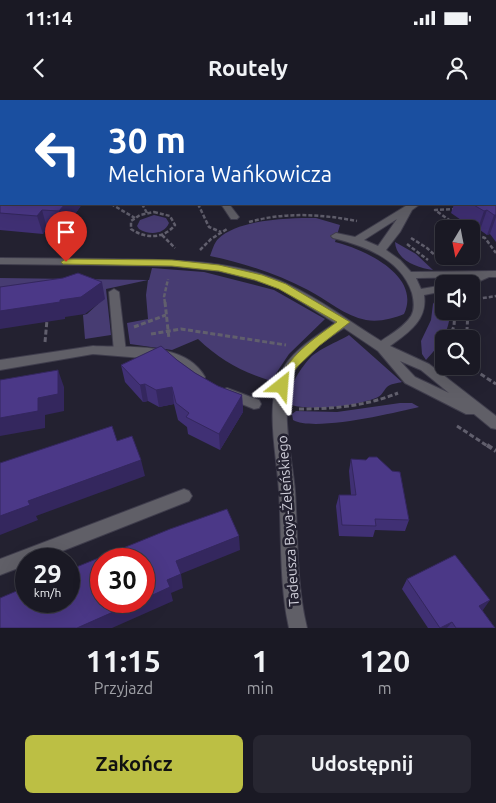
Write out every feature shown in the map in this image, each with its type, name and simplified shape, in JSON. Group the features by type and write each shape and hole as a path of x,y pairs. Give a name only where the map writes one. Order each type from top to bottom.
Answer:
{"street":[{"path":"226,205 234,221"},
{"path":"356,240 411,207"},
{"path":"380,251 396,232 411,207"},
{"path":"336,236 356,240 380,251 400,265 409,275 417,293 419,310 414,320 381,347"},
{"path":"0,261 152,262 219,268 258,277 283,286 345,322 381,347 425,367 492,421"},
{"path":"409,275 451,273 496,274"},
{"path":"480,279 496,274"},
{"path":"417,293 435,290"},
{"path":"114,292 120,352"},
{"name":"Tadeusza Boya-Żeleńskiego","path":"298,628 292,605 289,567 287,493 281,407 282,386 287,372 305,352 321,338 345,322"},
{"path":"381,347 410,380 492,421"},
{"path":"0,365 93,350 169,356 182,362 214,387 254,404"},
{"path":"0,567 184,496"}],"path":[{"path":"113,205 135,218"},
{"path":"143,205 147,213"},
{"path":"198,205 208,227 222,232"},
{"path":"449,220 435,210 460,209"},
{"path":"147,213 168,214 175,221 173,229 162,235 147,236 134,233 130,225 135,218 147,213"},
{"path":"247,222 277,216 302,214 343,218 377,226"},
{"path":"192,250 200,250 234,221"},
{"path":"396,232 413,239 435,257"},
{"path":"162,235 176,250"},
{"path":"480,236 485,238 496,252"},
{"path":"160,355 169,338 164,297 168,279"},
{"path":"480,299 496,296"},
{"path":"118,333 166,315"},
{"path":"44,348 47,320"},
{"path":"118,333 134,337 188,330 276,343 305,352"},
{"path":"480,374 496,384"},
{"path":"281,407 293,409 349,408 384,400 403,391"}],"shaded area":[{"path":"154,215 166,218 169,223 164,230 152,233 139,229 137,226 140,220"},
{"path":"316,218 340,225 335,242 374,258 387,266 397,276 405,287 407,300 404,314 390,319 371,321 358,318 284,279 248,266 210,256 218,239 238,227 264,221"},
{"path":"395,242 416,254 433,270 408,262 399,254"},
{"path":"152,268 204,272 274,290 325,319 289,354 271,381 250,374 232,364 198,339 172,350 130,344 127,323 148,319 146,295 148,280 106,289 111,335 85,339 83,315 87,314 98,304 0,303 0,278 149,280"},
{"path":"435,301 435,320 449,320 447,330 435,330 435,349 426,360 422,354 421,341 431,320"},
{"path":"349,335 402,382 388,386 381,395 367,401 322,408 291,405 290,392 292,386 298,373 306,363 313,355"},
{"path":"412,403 419,407 354,420 318,424 293,420 292,414 296,411 337,412"}],"building":[{"path":"0,205 64,205 59,211 42,210 37,216 0,213"},
{"path":"474,205 496,205 496,215 487,210 484,211"},
{"path":"78,273 102,282 81,297 0,311 0,287 63,278"},
{"path":"161,346 195,373 218,386 242,395 219,434 186,417 189,413 176,403 172,387 156,390 145,384 140,385 121,365"},
{"path":"58,370 58,394 38,398 38,411 0,418 0,380"},
{"path":"112,426 117,441 132,436 141,460 28,501 30,505 0,516 0,463"},
{"path":"369,457 377,457 392,471 400,472 409,520 375,519 376,526 342,525 339,495 356,495 351,459 366,460"},
{"path":"227,509 239,536 176,561 181,574 167,580 170,587 155,594 155,548 123,548"},
{"path":"455,555 490,600 479,606 495,628 456,628 452,622 440,628 407,579"},
{"path":"90,561 90,613 111,613 77,628 0,628 0,598 15,592 15,613 80,613 80,566"}],"route":[{"path":"66,262 152,262 219,268 258,277 283,286 345,322 321,338 295,362 287,372 282,386"}]}
